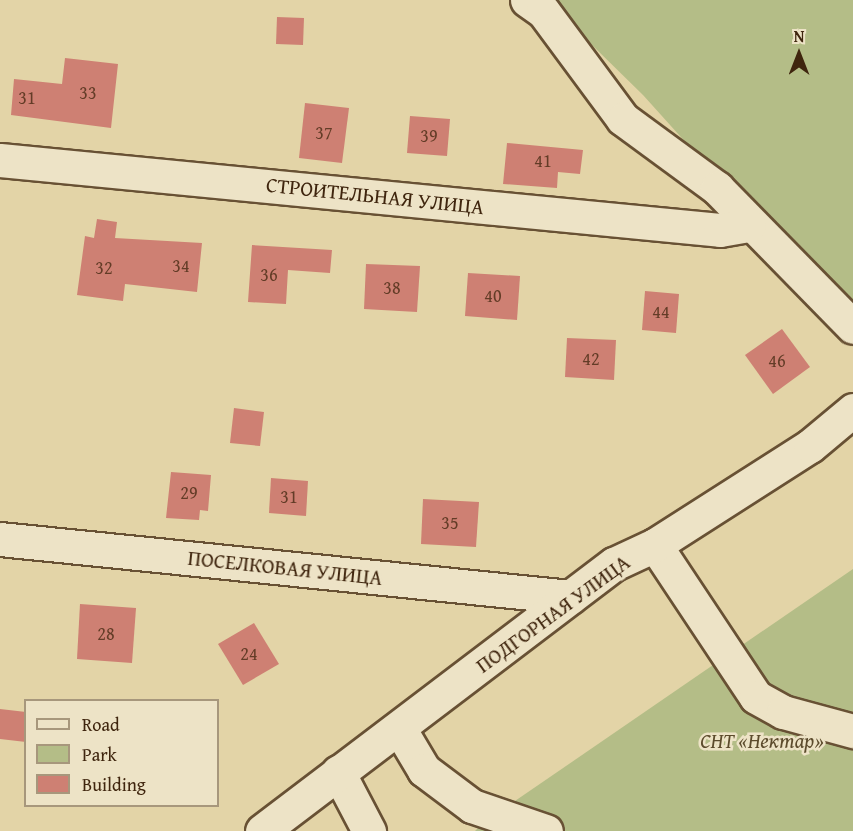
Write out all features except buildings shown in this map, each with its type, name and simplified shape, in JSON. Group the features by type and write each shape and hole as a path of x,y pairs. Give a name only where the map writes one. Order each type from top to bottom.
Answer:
{"street":[{"path":"527,0 543,11 623,119 717,188 749,225 853,327"},
{"name":"СТРОИТЕЛЬНАЯ УЛИЦА","path":"0,160 720,230 749,225"},
{"name":"ПОДГОРНАЯ УЛИЦА","path":"262,831 614,564 655,545 810,446 853,410"},
{"name":"ПОСЕЛКОВАЯ УЛИЦА","path":"0,539 570,597"},
{"path":"655,545 756,697 783,712 853,731"},
{"path":"399,728 424,771 472,806 546,831"},
{"path":"338,772 369,831"}],"green space":[{"path":"546,0 853,0 853,305 734,196 643,95"},
{"name":"СНТ «Нектар»","path":"853,569 853,831 475,831 483,823"}]}
